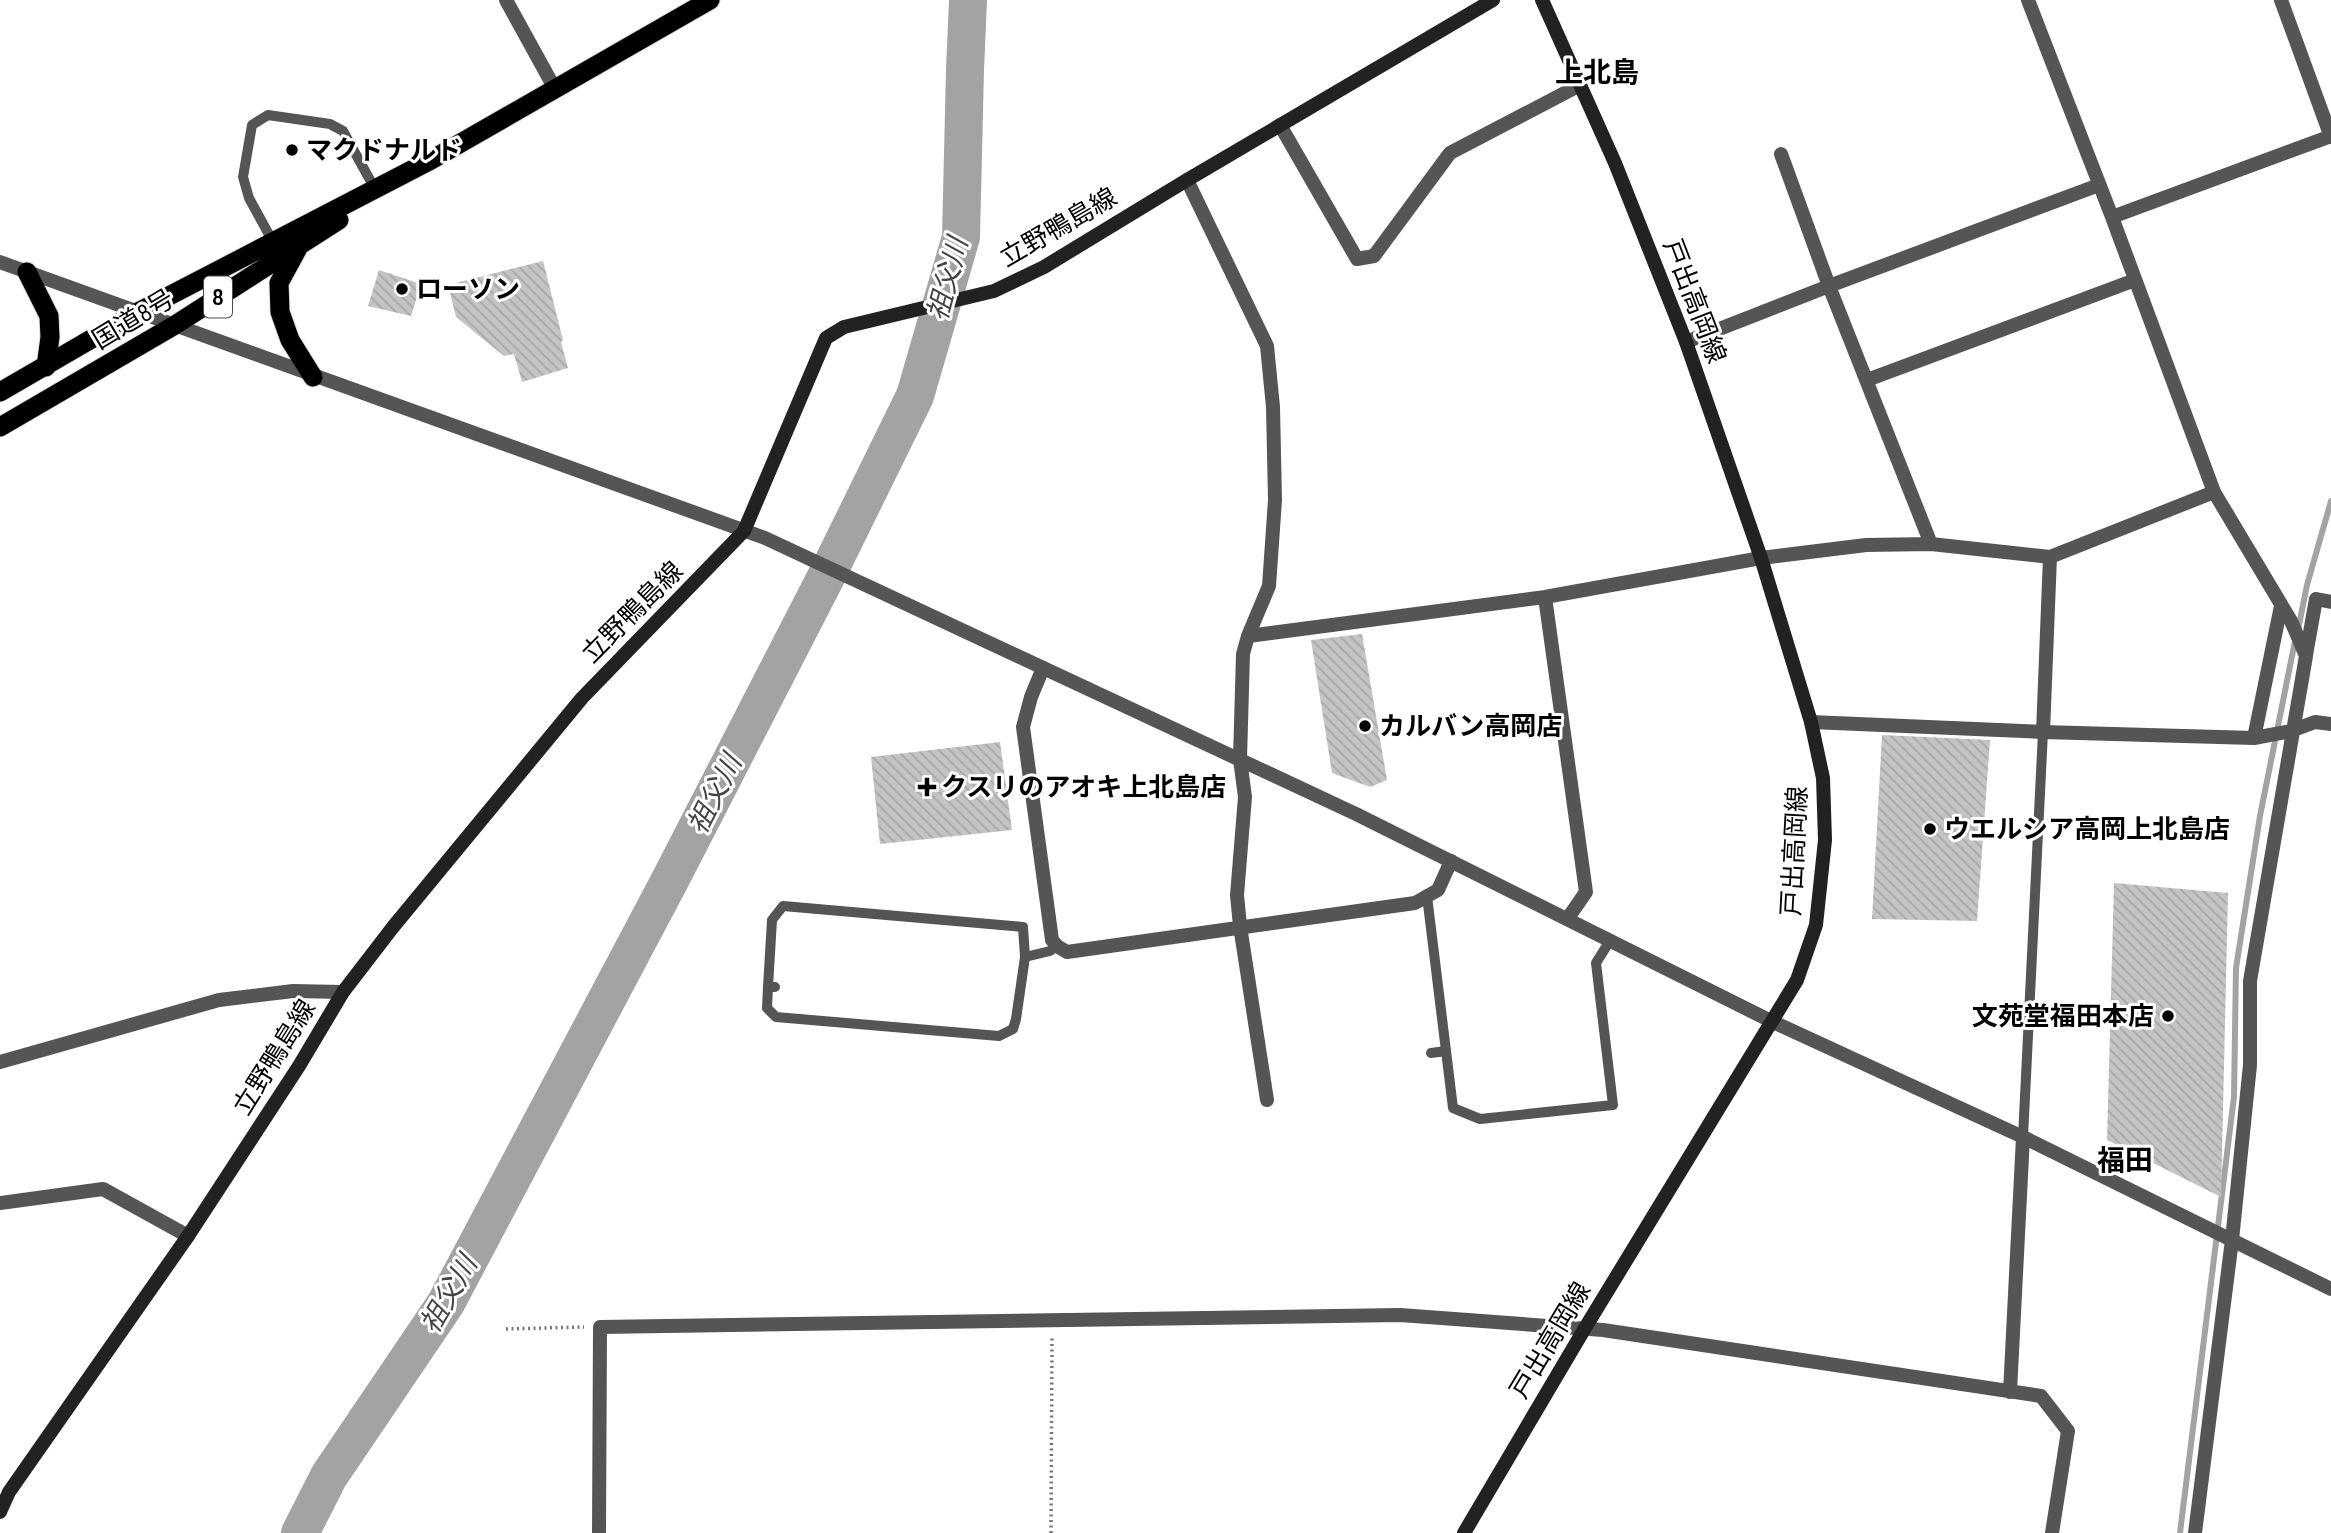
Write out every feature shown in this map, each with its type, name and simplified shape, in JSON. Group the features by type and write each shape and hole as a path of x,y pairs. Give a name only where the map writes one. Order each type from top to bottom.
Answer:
{"highway":[{"name":"国道8号","path":"0,392 138,312 431,160 710,0"},
{"name":"国道8号","path":"0,427 175,325 431,160"},
{"path":"299,247 279,283 280,312 290,341 313,376"},
{"path":"27,272 49,316 50,337 46,366"}],"main road":[{"name":"立野鴨島線","path":"0,1512 4,1490 188,1236 299,1066 343,992 393,927 582,698 744,531 826,338 844,327 994,291 1044,267 1493,0"},
{"name":"戸出高岡線","path":"1464,1533 1797,980 1816,925 1825,840 1822,778 1811,722 1761,558 1686,342 1615,163 1542,0"}],"street":[{"path":"506,0 555,89"},
{"path":"2028,0 2214,492 2291,621 2303,650"},
{"path":"2112,217 2331,136 2281,0"},
{"path":"1280,125 1357,259 1374,256 1450,153 1580,85"},
{"path":"1781,154 1829,286 1931,544"},
{"path":"1187,180 1267,346 1273,407 1275,500 1269,586 1243,654 1240,759 1245,797 1237,895 1240,926 1270,1075 1267,1100"},
{"path":"1686,342 2099,184"},
{"path":"0,262 765,538 1240,759 1611,939 1773,1022 2023,1137 2331,1289"},
{"path":"1867,380 2135,280"},
{"path":"1248,636 1545,597 1761,558 1866,545 1931,544 2050,557 2214,492"},
{"path":"2043,732 2050,557"},
{"path":"1545,597 1586,892 1568,918"},
{"path":"2195,1533 2232,1240 2250,1065 2250,981 2287,732 2303,650 2316,599 2331,602"},
{"path":"2259,737 2281,606"},
{"path":"1043,668 1023,727 1052,940 1067,952 1415,903 1438,890 1451,861"},
{"path":"1811,722 2043,732 2259,737 2287,732 2315,722 2331,724"},
{"path":"0,1062 219,1000 293,991 343,992"},
{"path":"2010,1392 2023,1137"},
{"path":"0,1203 103,1189 188,1236"},
{"path":"599,1533 600,1327 1400,1315 1585,1328 2041,1396 2068,1432 2052,1533"}],"lane":[{"path":"273,242 249,198 243,177 251,125 268,115 330,124 343,131 374,189"},
{"path":"2023,1137 2043,732"},
{"path":"1427,896 1452,1108 1480,1119 1613,1105 1596,964 1611,939"},
{"path":"783,906 1023,926 1025,957 1013,1029 999,1036 776,1017 767,1008 771,987 772,920 783,906"},
{"path":"1025,957 1050,951 1057,946"},
{"path":"1431,1053 1446,1051"}],"path":[{"path":"1051,1533 1052,1320"},
{"path":"506,1329 600,1327"}],"building":[{"path":"543,261 568,368 522,382 514,354 504,356 456,317 448,285"},
{"path":"379,270 421,284 411,316 368,306"},
{"path":"1362,634 1387,780 1370,787 1332,773 1311,640"},
{"name":"ウエルシア高岡上北島店","path":"1882,735 1990,740 1977,921 1872,919"},
{"path":"1000,742 1012,830 880,844 871,757"},
{"name":"文苑堂福田本店","path":"2114,883 2228,893 2221,1197 2107,1140"}],"waterway":[{"name":"祖父川","path":"300,1533 329,1476 446,1303 670,880 828,573 915,396 961,237 968,0"},
{"path":"2298,630 2307,585 2331,501"},
{"path":"2180,1533 2234,1097 2236,968 2260,816 2295,641"}],"place":[{"name":"マクドナルド","path":"292,150"},
{"name":"ローソン","path":"402,289"},
{"name":"カルバン高岡店","path":"1365,726"},
{"name":"クスリのアオキ上北島店","path":"927,787"},
{"name":"ウエルシア高岡上北島店","path":"1930,829"},
{"name":"文苑堂福田本店","path":"2168,1016"}],"district":[{"name":"上北島","path":"1597,72"},
{"name":"福田","path":"2125,1160"}]}
